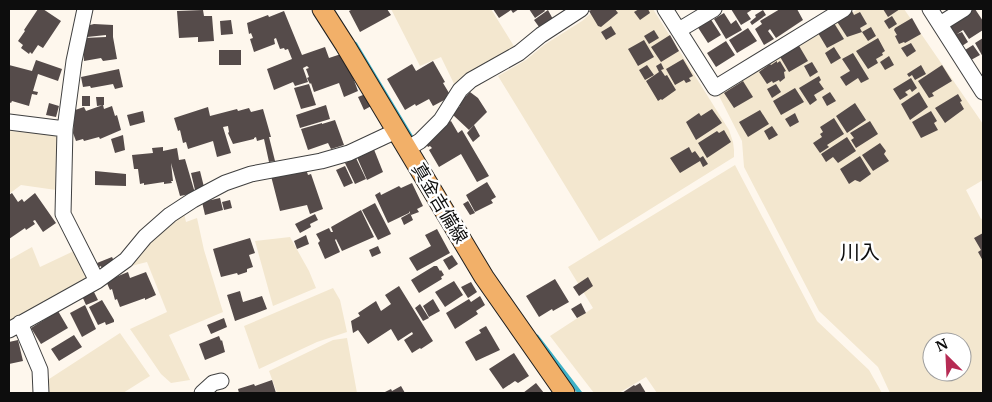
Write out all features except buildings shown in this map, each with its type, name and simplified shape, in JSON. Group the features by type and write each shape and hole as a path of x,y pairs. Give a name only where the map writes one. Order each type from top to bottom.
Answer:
{"main road":[{"name":"真金吉備線","path":"322,9 346,45 396,131 413,145 484,277 565,393"}],"street":[{"path":"85,9 74,61 65,128 63,214 97,281"},
{"path":"413,145 441,120 460,90 471,80 520,53 540,35 581,9"},
{"path":"666,9 715,88 844,9"},
{"path":"679,30 714,9"},
{"path":"930,9 982,87"},
{"path":"940,24 964,9"},
{"path":"9,122 65,128"},
{"path":"41,393 40,370 15,327 97,281 126,260 145,237 170,215 192,200 225,183 251,174 321,161 349,153 396,131"},
{"path":"202,393 213,383 221,381"}],"shaded area":[{"path":"391,9 491,9 517,51 457,90 441,57 420,66"},
{"path":"596,9 653,9 729,130 734,150 734,157 599,241 498,76 526,60 544,45 582,21"},
{"path":"858,9 904,9 983,124 983,180 966,190 981,219 983,218 983,393 890,393 878,367 819,311 744,167 742,141 718,94"},
{"path":"9,131 60,135 56,190 21,185 9,194"},
{"path":"735,165 817,321 869,370 882,393 657,393 646,377 619,393 594,393 550,336 593,308 568,267"},
{"path":"183,209 186,222 197,218 204,250 223,312 169,335 190,380 171,383 161,374 130,329 167,312 147,262 131,266 128,262"},
{"path":"290,237 316,288 273,306 255,241"},
{"path":"32,247 40,267 76,250 90,278 9,324 9,260"},
{"path":"333,288 340,300 347,332 317,342 259,369 244,326"},
{"path":"120,333 150,376 123,393 45,393 46,381"},
{"path":"347,338 357,393 277,393 269,371 333,340"}],"waterway":[{"path":"355,44 414,142"},
{"path":"537,337 580,393"}],"district":[{"name":"川入","path":"860,251"}]}
